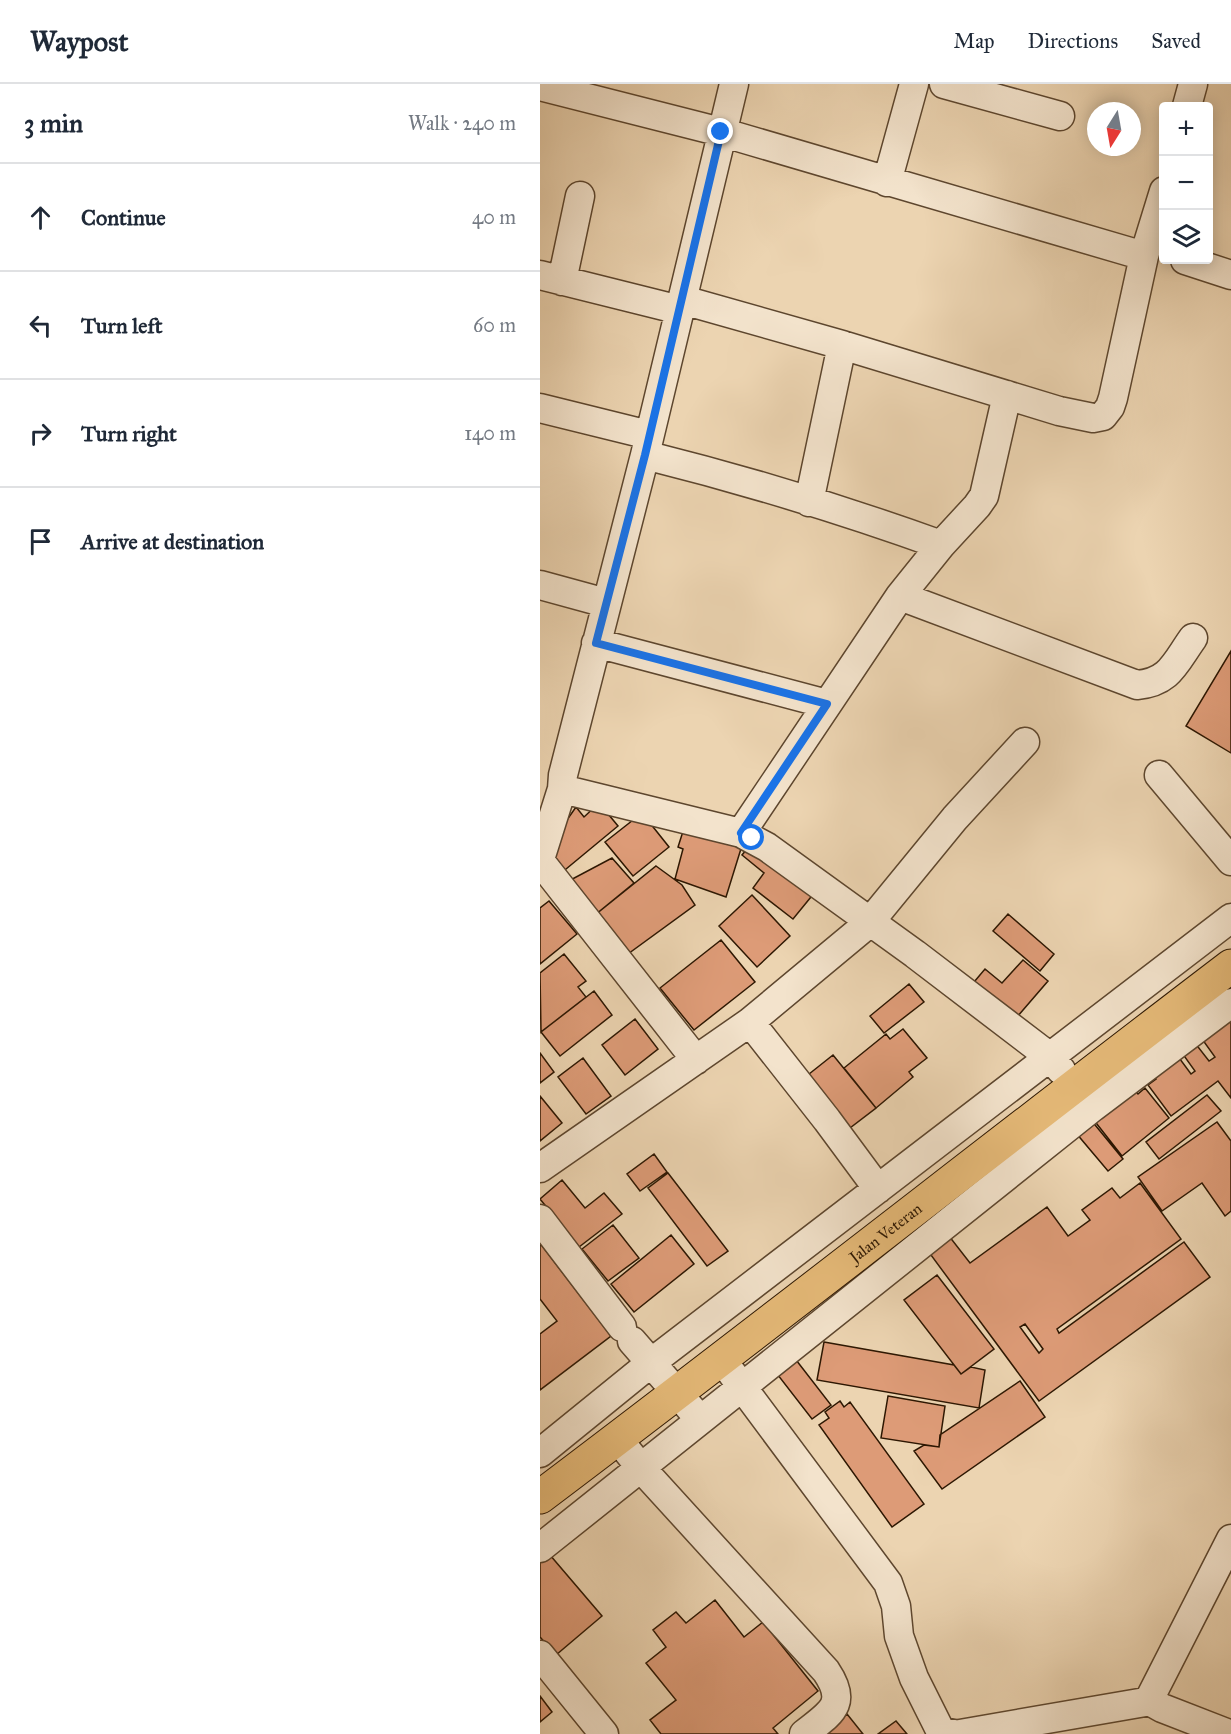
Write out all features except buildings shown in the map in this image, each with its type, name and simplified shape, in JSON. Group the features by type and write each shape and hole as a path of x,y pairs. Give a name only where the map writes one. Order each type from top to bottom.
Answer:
{"main road":[{"name":"Jalan Veteran","path":"540,1497 874,1243 1084,1096 1231,966"}],"street":[{"path":"696,1060 540,860 555,778 596,643 647,445 734,84"},
{"path":"887,182 914,84"},
{"path":"944,84 1060,116"},
{"path":"1188,102 1193,84"},
{"path":"540,86 721,132 887,182 1152,252"},
{"path":"580,196 551,278 681,305 843,345 1007,395 1093,418 1103,416 1113,398 1152,252 1160,210"},
{"path":"1197,264 1231,275"},
{"path":"809,502 843,345"},
{"path":"741,833 900,596 984,496 1007,395"},
{"path":"540,408 647,445 713,472 888,526 941,545"},
{"path":"540,585 606,603"},
{"path":"900,596 1137,685 1153,684 1166,676 1193,638"},
{"path":"596,643 827,704"},
{"path":"540,1168 750,1022 869,922 955,818 1025,741"},
{"path":"1159,775 1231,861"},
{"path":"555,778 741,833 767,846 915,954 1050,1057 1084,1096"},
{"path":"540,1453 652,1362 1231,918"},
{"path":"540,1548 741,1387 1084,1096 1231,1004"},
{"path":"750,1022 878,1189"},
{"path":"540,1219 627,1334 700,1420"},
{"path":"721,1358 888,1583 896,1606 899,1636 914,1678 939,1728 947,1734 954,1734"},
{"path":"617,1438 641,1468 826,1671 836,1686 838,1696 835,1707 804,1734"},
{"path":"1151,1701 1151,1694 1231,1539"},
{"path":"540,1655 604,1734"},
{"path":"960,1734 1151,1701 1162,1708 1229,1734"}],"route":[{"path":"721,132 645,455 596,643 827,704 741,833 752,838"}]}
